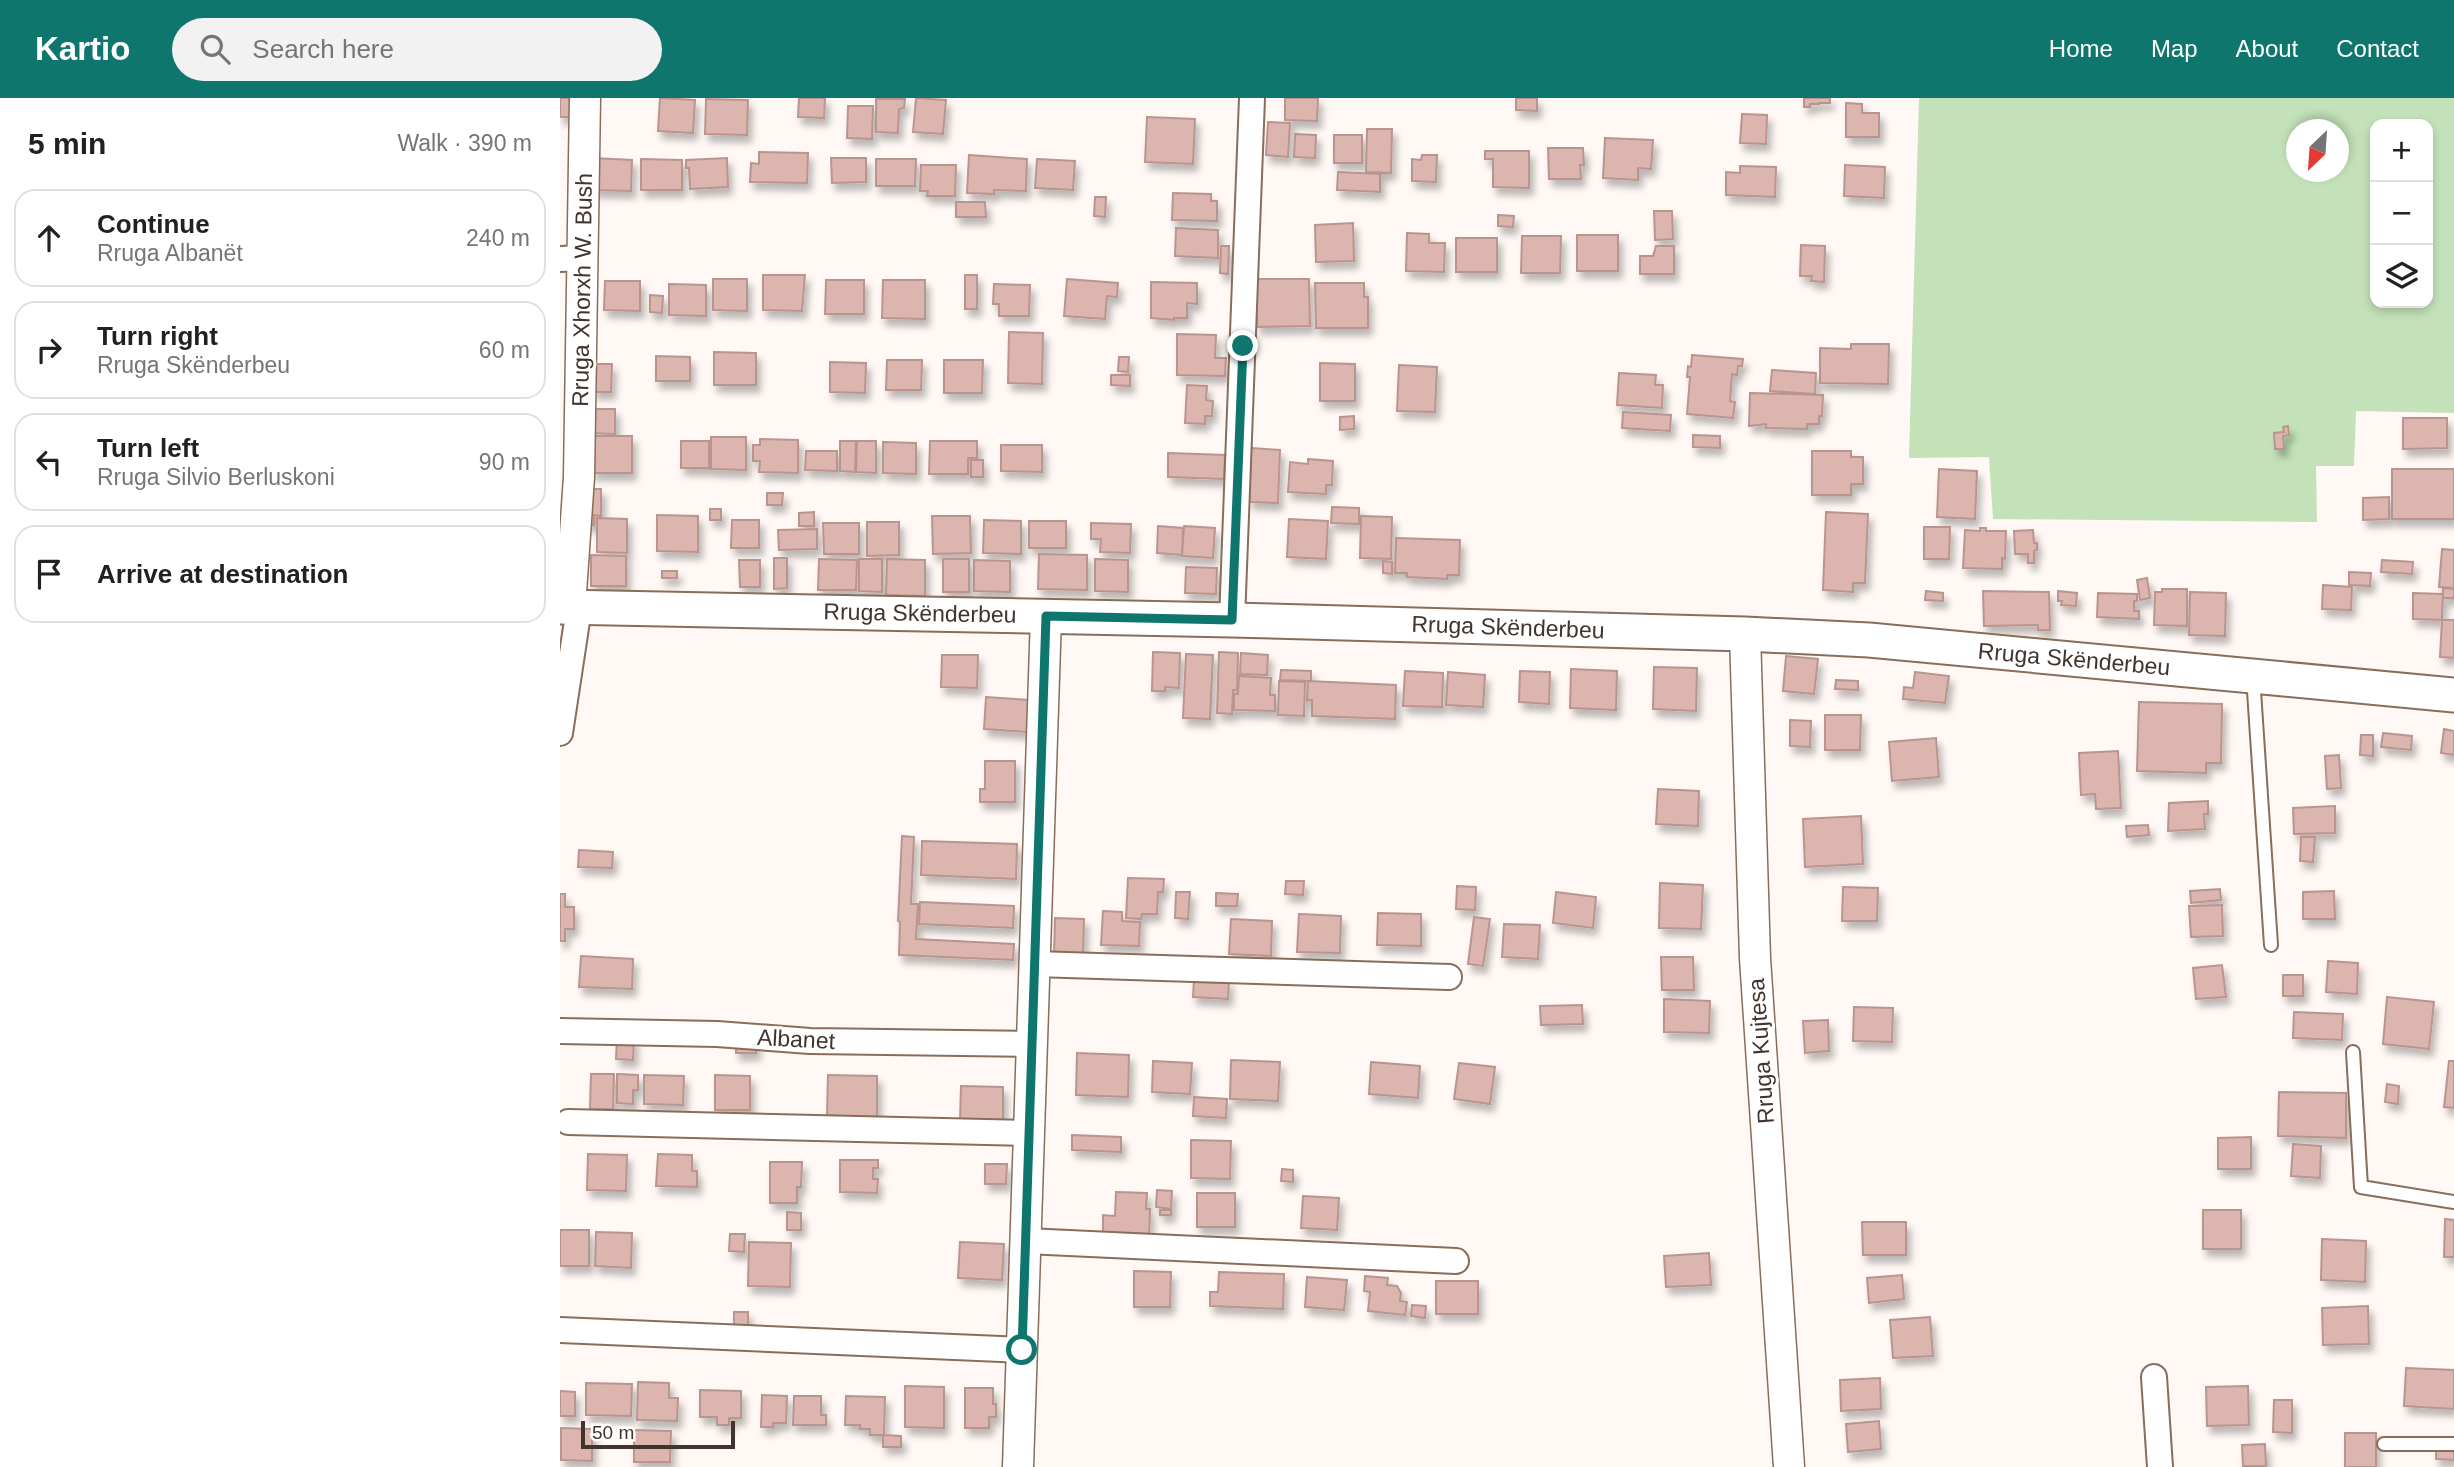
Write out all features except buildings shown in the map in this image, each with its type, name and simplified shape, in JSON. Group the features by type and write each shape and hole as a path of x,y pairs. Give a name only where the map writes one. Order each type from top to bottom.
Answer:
{"main road":[{"name":"Rruga Skënderbeu","path":"570,608 1232,620 1745,634 1869,640 2454,695"}],"street":[{"name":"Rruga Xhorxh W. Bush","path":"570,608 579,477 571,258 585,98"},
{"path":"1232,620 1252,98"},
{"path":"560,733 570,608"},
{"path":"1018,1467 1046,616"},
{"name":"Rruga Kujtesa","path":"1745,634 1755,958 1789,1467"},
{"path":"1035,964 1449,977"},
{"name":"Albanet","path":"560,1031 717,1034 810,1041 1032,1044"},
{"path":"568,1122 1029,1133"},
{"path":"1026,1241 1456,1261"},
{"path":"560,1330 1022,1350"},
{"path":"2154,1377 2160,1467"}],"lane":[{"path":"2253,675 2271,944"},
{"path":"2353,1052 2361,1188 2454,1202"},
{"path":"2384,1444 2454,1444"}],"green space":[{"path":"1919,98 2454,98 2454,413 2356,411 2354,466 2316,466 2317,522 1993,519 1989,457 1909,458"}],"route":[{"path":"1022,1350 1046,616 1232,620 1243,346"}]}
